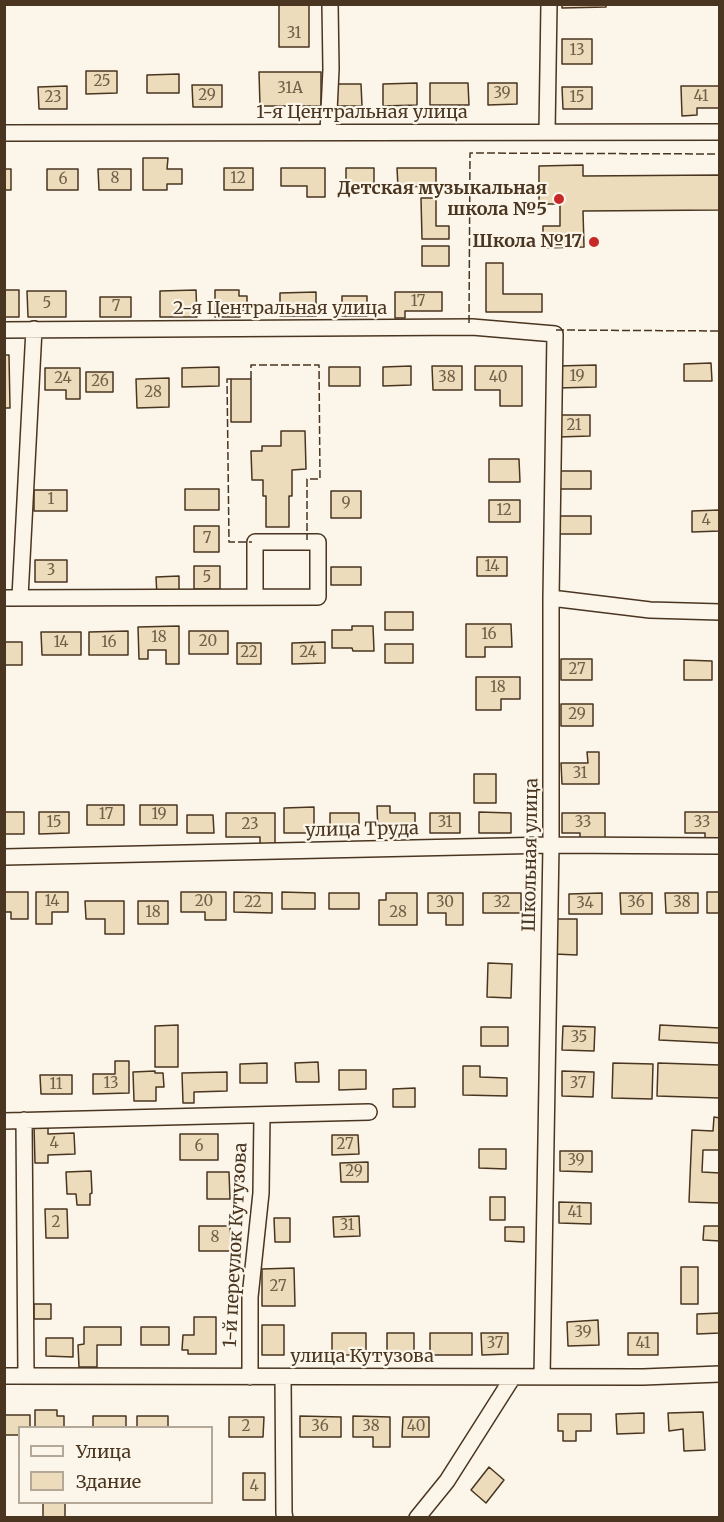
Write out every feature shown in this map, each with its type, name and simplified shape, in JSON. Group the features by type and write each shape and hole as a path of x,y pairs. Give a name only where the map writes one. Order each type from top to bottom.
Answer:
{"street":[{"path":"328,132 331,69 330,4"},
{"path":"547,132 549,4"},
{"name":"1-я Центральная улица","path":"4,133 720,132"},
{"name":"2-я Центральная улица","path":"4,330 472,327 555,334"},
{"path":"20,597 34,329"},
{"name":"Школьная улица","path":"542,1377 551,845 551,598 555,334"},
{"path":"4,598 318,597 318,542 255,542 255,597"},
{"path":"551,598 650,610 720,612"},
{"name":"улица Труда","path":"4,856 551,845 720,846"},
{"name":"1-й переулок Кутузова","path":"4,1121 369,1112"},
{"name":"1-й переулок Кутузова","path":"250,1377 250,1297 261,1193 262,1115"},
{"path":"24,1120 26,1376"},
{"name":"улица Кутузова","path":"4,1376 643,1377 720,1374"},
{"path":"284,1377 285,1518"},
{"path":"417,1518 447,1481 513,1377"}],"building":[{"path":"279,4 309,4 309,47 279,47"},
{"path":"562,4 606,4 606,7 562,8"},
{"path":"562,39 592,39 592,64 562,64"},
{"path":"86,71 117,71 117,93 86,94"},
{"path":"259,72 321,72 321,106 260,106"},
{"path":"179,74 179,93 147,93 147,75"},
{"path":"417,83 417,105 383,106 383,84"},
{"path":"430,83 468,83 469,105 430,105"},
{"path":"488,83 517,83 517,104 488,105"},
{"path":"337,84 361,84 362,106 337,106"},
{"path":"192,85 222,85 222,107 193,107"},
{"path":"67,86 67,109 39,109 38,87"},
{"path":"681,86 720,86 720,108 697,108 697,115 682,116"},
{"path":"562,87 592,87 592,109 563,109"},
{"path":"143,158 168,158 167,169 182,169 182,184 167,184 167,190 143,190"},
{"path":"583,165 583,176 720,175 720,210 583,211 584,247 543,248 543,226 560,226 560,204 539,204 539,166"},
{"path":"224,168 253,168 253,190 224,190"},
{"path":"281,168 325,168 325,197 307,197 307,186 281,186"},
{"path":"346,168 374,168 374,189 346,189"},
{"path":"397,168 436,168 436,186 398,187"},
{"path":"4,169 11,169 11,190 4,190"},
{"path":"47,169 78,169 78,190 47,190"},
{"path":"98,169 131,169 131,190 99,190"},
{"path":"421,198 436,198 436,226 449,226 449,239 422,239"},
{"path":"422,246 449,246 449,266 422,266"},
{"path":"486,263 503,263 503,294 542,294 542,312 486,312"},
{"path":"4,290 19,290 19,317 4,317"},
{"path":"196,290 197,317 160,317 160,291"},
{"path":"215,290 239,290 239,296 247,296 247,310 240,310 240,317 215,317"},
{"path":"27,291 66,291 66,317 28,317"},
{"path":"316,292 316,316 280,316 280,293"},
{"path":"395,292 442,292 442,311 405,311 405,318 395,318"},
{"path":"342,296 367,296 367,316 342,316"},
{"path":"100,297 131,297 131,317 100,317"},
{"path":"4,355 9,355 10,408 4,408"},
{"path":"711,363 712,381 684,381 684,364"},
{"path":"596,365 596,387 558,388 558,366"},
{"path":"411,366 411,385 383,386 383,367"},
{"path":"432,366 462,366 462,390 433,390"},
{"path":"475,366 522,366 522,406 500,406 500,390 475,390"},
{"path":"219,367 219,386 182,387 182,368"},
{"path":"329,367 360,367 360,386 329,386"},
{"path":"45,368 80,368 80,399 66,399 66,390 45,390"},
{"path":"86,372 113,372 113,392 86,392"},
{"path":"169,378 169,407 137,408 136,379"},
{"path":"231,379 251,379 251,422 231,422"},
{"path":"558,415 590,415 590,436 558,437"},
{"path":"281,431 305,431 306,469 292,470 289,527 266,527 266,496 263,496 263,480 252,480 251,451 262,451 262,446 281,446"},
{"path":"489,459 519,459 520,482 489,482"},
{"path":"559,471 591,471 591,489 559,489"},
{"path":"185,489 219,489 219,510 185,510"},
{"path":"34,490 67,490 67,511 34,511"},
{"path":"331,491 361,491 361,518 331,518"},
{"path":"489,500 520,500 520,522 489,522"},
{"path":"720,510 720,531 692,532 692,511"},
{"path":"559,516 591,516 591,534 560,534"},
{"path":"194,526 219,526 219,552 194,552"},
{"path":"477,557 507,557 507,576 477,576"},
{"path":"35,560 67,560 67,582 35,582"},
{"path":"194,566 220,566 220,589 194,589"},
{"path":"331,567 361,567 361,585 331,585"},
{"path":"179,576 179,596 157,596 156,577"},
{"path":"385,612 413,612 413,630 385,630"},
{"path":"466,624 511,624 512,647 485,647 485,657 466,657"},
{"path":"179,626 179,664 166,664 166,650 148,650 148,659 139,659 138,627"},
{"path":"352,626 373,626 374,651 332,648 332,630 352,630"},
{"path":"128,631 128,655 89,655 89,632"},
{"path":"189,631 228,631 228,654 189,654"},
{"path":"41,632 81,632 81,655 42,655"},
{"path":"4,642 22,642 22,665 4,665"},
{"path":"325,642 325,663 292,664 292,643"},
{"path":"237,643 261,643 261,664 237,664"},
{"path":"385,644 413,644 413,663 385,663"},
{"path":"561,659 592,659 592,680 561,680"},
{"path":"684,660 712,661 712,680 684,680"},
{"path":"476,677 520,677 520,699 501,699 501,710 476,710"},
{"path":"561,704 593,704 593,726 561,726"},
{"path":"587,752 599,752 599,784 562,784 561,763 588,763"},
{"path":"474,774 496,774 496,803 474,803"},
{"path":"87,805 124,805 124,825 87,825"},
{"path":"140,805 177,805 177,825 140,825"},
{"path":"377,806 390,806 390,813 415,813 415,833 378,833"},
{"path":"314,807 314,833 284,833 284,808"},
{"path":"4,812 24,812 24,834 4,834"},
{"path":"39,812 69,812 69,833 39,834"},
{"path":"479,812 511,813 511,833 479,833"},
{"path":"685,812 720,812 720,841 705,841 705,833 685,833"},
{"path":"226,813 275,813 275,846 260,846 260,837 226,837"},
{"path":"330,813 359,813 359,833 330,833"},
{"path":"430,813 460,813 460,833 430,833"},
{"path":"562,813 605,813 605,843 580,843 580,833 562,833"},
{"path":"187,815 213,815 214,833 187,833"},
{"path":"4,892 28,892 28,919 11,919 11,912 4,912"},
{"path":"36,892 68,892 68,912 52,912 52,924 36,924"},
{"path":"181,892 226,892 226,920 205,920 205,912 181,912"},
{"path":"234,892 272,893 272,913 234,912"},
{"path":"282,892 315,893 315,909 282,909"},
{"path":"707,892 720,892 720,913 707,913"},
{"path":"329,893 359,893 359,909 329,909"},
{"path":"386,893 417,893 417,925 379,925 379,900 386,900"},
{"path":"428,893 463,893 463,925 446,925 446,913 428,913"},
{"path":"483,893 521,893 521,913 483,913"},
{"path":"602,893 602,914 569,914 569,894"},
{"path":"620,893 652,893 652,914 621,914"},
{"path":"665,893 698,893 698,913 666,913"},
{"path":"85,901 124,901 124,934 105,934 105,919 86,919"},
{"path":"138,901 168,901 168,924 138,924"},
{"path":"554,919 577,919 577,955 554,954"},
{"path":"488,963 512,964 511,998 487,997"},
{"path":"178,1025 178,1067 155,1067 155,1026"},
{"path":"660,1025 720,1028 720,1043 659,1040"},
{"path":"563,1026 595,1027 594,1051 562,1050"},
{"path":"481,1027 508,1027 508,1046 481,1046"},
{"path":"115,1061 129,1061 129,1093 93,1094 93,1074 115,1074"},
{"path":"318,1062 319,1082 296,1082 295,1063"},
{"path":"267,1063 267,1083 240,1083 240,1064"},
{"path":"613,1063 653,1064 652,1099 612,1098"},
{"path":"658,1063 720,1065 720,1098 657,1096"},
{"path":"463,1066 480,1066 480,1077 507,1078 507,1096 463,1095"},
{"path":"339,1070 366,1070 366,1089 339,1090"},
{"path":"155,1071 155,1073 163,1073 164,1087 156,1087 156,1101 134,1101 133,1072"},
{"path":"562,1071 594,1072 593,1097 562,1096"},
{"path":"227,1072 227,1091 194,1092 194,1103 183,1103 182,1073"},
{"path":"40,1075 72,1075 72,1094 41,1094"},
{"path":"415,1088 415,1107 393,1107 393,1089"},
{"path":"714,1117 720,1118 720,1150 703,1150 702,1172 720,1173 720,1203 689,1202 692,1130 713,1131"},
{"path":"34,1126 48,1126 48,1134 74,1133 75,1154 48,1155 48,1163 35,1163"},
{"path":"180,1134 218,1134 218,1160 180,1160"},
{"path":"332,1135 358,1135 359,1154 332,1155"},
{"path":"479,1149 506,1149 506,1169 479,1168"},
{"path":"560,1151 592,1151 592,1172 560,1171"},
{"path":"368,1162 368,1182 341,1182 340,1163"},
{"path":"91,1171 90,1205 77,1205 76,1194 67,1194 66,1172"},
{"path":"207,1172 229,1172 230,1199 207,1199"},
{"path":"490,1197 505,1197 505,1220 490,1220"},
{"path":"559,1202 591,1203 591,1224 559,1223"},
{"path":"45,1209 67,1209 68,1238 46,1238"},
{"path":"359,1216 360,1236 334,1237 333,1217"},
{"path":"274,1218 290,1218 290,1242 275,1242"},
{"path":"199,1226 230,1226 231,1251 199,1251"},
{"path":"704,1226 720,1226 720,1241 703,1240"},
{"path":"505,1227 524,1227 524,1242 505,1241"},
{"path":"681,1267 698,1267 698,1304 681,1304"},
{"path":"294,1268 295,1306 262,1306 262,1269"},
{"path":"34,1304 51,1304 51,1319 34,1319"},
{"path":"720,1313 720,1333 697,1334 697,1314"},
{"path":"194,1317 216,1317 216,1354 188,1354 188,1350 182,1350 183,1335 194,1335"},
{"path":"598,1320 599,1345 568,1346 567,1322"},
{"path":"262,1325 284,1325 284,1355 262,1355"},
{"path":"84,1327 121,1327 121,1345 97,1345 97,1367 79,1367 78,1345 84,1344"},
{"path":"141,1327 169,1327 169,1345 141,1345"},
{"path":"332,1333 366,1333 366,1355 332,1355"},
{"path":"387,1333 414,1333 414,1355 387,1355"},
{"path":"430,1333 472,1333 472,1355 430,1355"},
{"path":"481,1333 508,1333 508,1354 482,1355"},
{"path":"628,1333 658,1333 658,1355 628,1355"},
{"path":"46,1338 73,1338 73,1357 46,1356"},
{"path":"35,1410 57,1410 57,1416 64,1416 64,1426 35,1426"},
{"path":"703,1412 705,1450 684,1451 683,1429 669,1431 668,1413"},
{"path":"644,1413 644,1433 617,1434 616,1414"},
{"path":"558,1414 591,1414 591,1431 576,1431 576,1441 563,1441 563,1431 558,1431"},
{"path":"4,1415 30,1415 30,1426 18,1426 18,1435 4,1435"},
{"path":"93,1416 126,1416 126,1426 93,1426"},
{"path":"137,1416 168,1416 168,1426 137,1426"},
{"path":"300,1416 341,1417 341,1437 300,1437"},
{"path":"353,1416 390,1417 390,1447 373,1447 373,1437 353,1437"},
{"path":"229,1417 264,1417 263,1437 229,1437"},
{"path":"403,1417 429,1417 429,1437 402,1437"},
{"path":"489,1467 504,1480 486,1503 471,1490"},
{"path":"243,1473 265,1473 265,1500 243,1500"},
{"path":"43,1504 65,1504 65,1518 43,1518"}],"fence":[{"path":"469,323 470,153 720,154"},
{"path":"556,330 720,331"},
{"path":"251,379 251,365 319,365 320,479 307,479 307,540"},
{"path":"231,379 227,379 229,542 252,542"}],"place":[{"name":"Детская музыкальная школа №5","path":"559,199"},
{"name":"Школа №17","path":"594,242"}]}
